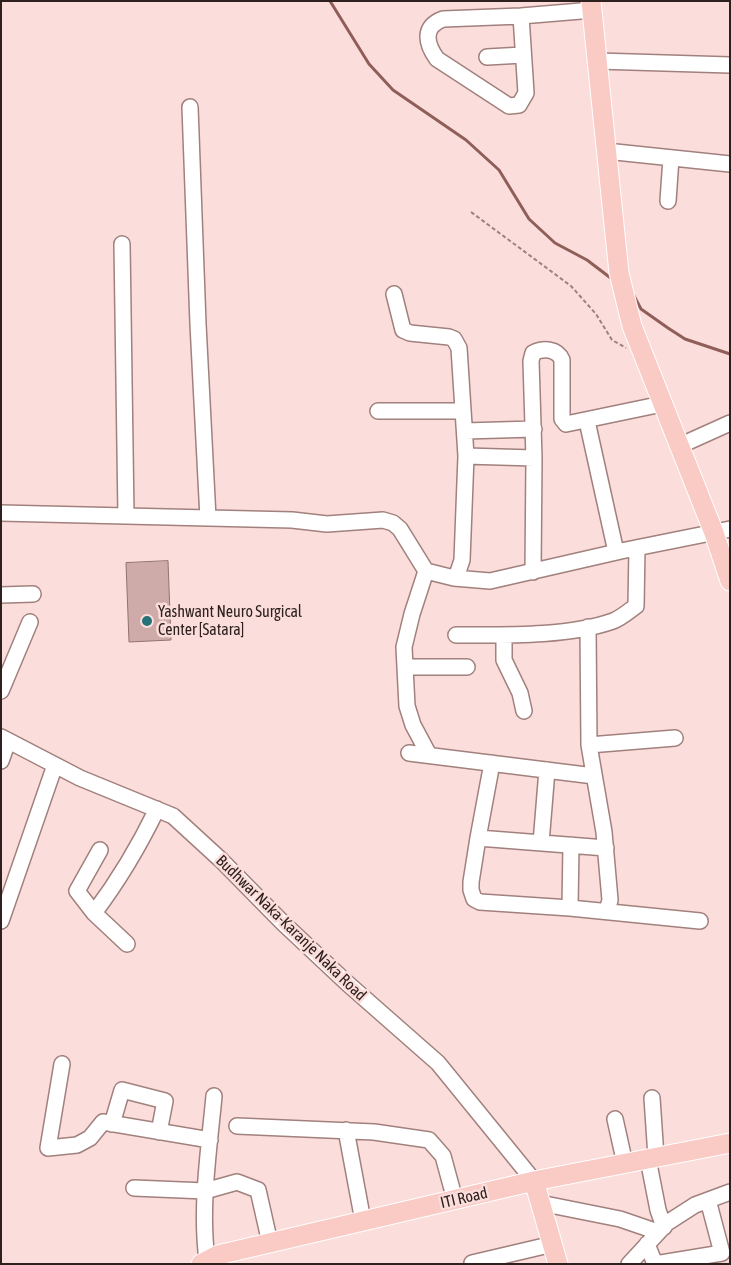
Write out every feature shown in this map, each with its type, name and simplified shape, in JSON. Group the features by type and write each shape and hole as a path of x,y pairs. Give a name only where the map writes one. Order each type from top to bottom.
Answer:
{"main road":[{"path":"592,6 618,273 632,326 662,404 679,446 722,531 730,581"},
{"name":"ITI Road","path":"204,1262 218,1255 534,1181 730,1143"},
{"path":"534,1181 558,1264"}],"street":[{"path":"521,16 526,93 519,105 509,106 437,59 429,48 429,30 443,19 521,16 592,6"},
{"path":"487,57 523,55"},
{"path":"598,61 730,65"},
{"path":"190,107 198,324 208,518"},
{"path":"606,151 730,164"},
{"path":"668,201 671,158"},
{"path":"122,244 126,516"},
{"path":"394,294 403,330 410,333 449,337 457,343 459,348 466,456 462,560 454,578"},
{"path":"533,572 534,429 531,361 533,353 551,350 558,352 562,360 562,419 564,423 587,421 662,404"},
{"path":"378,411 463,412"},
{"path":"587,421 616,552"},
{"path":"679,446 730,423"},
{"path":"465,431 534,429"},
{"path":"466,456 534,458"},
{"path":"1,513 292,520 327,524 382,520 393,523 400,529 426,572 454,578 490,581 616,552 722,531"},
{"path":"456,635 504,635 579,630 615,620 636,606 636,548"},
{"path":"426,572 412,614 404,647 404,667 407,706 412,725 429,755"},
{"path":"1,595 33,594"},
{"path":"1,691 30,622"},
{"path":"588,627 589,745 606,848 610,900 607,911"},
{"path":"504,635 504,660 520,693 524,711"},
{"path":"404,667 467,667"},
{"path":"589,745 675,738"},
{"path":"1,761 5,739"},
{"name":"Budhwar Naka-Karanje Naka Road","path":"5,739 80,778 173,816 221,860 283,923 438,1063 534,1181"},
{"path":"409,753 594,776"},
{"path":"492,763 471,882 474,899 480,902 700,920"},
{"path":"1,922 55,765"},
{"path":"541,843 548,770"},
{"path":"94,913 123,873 157,809"},
{"path":"478,838 606,848"},
{"path":"570,908 571,845"},
{"path":"100,850 77,891 94,913 127,944"},
{"path":"62,1064 48,1148 77,1145 90,1138 103,1122 210,1140"},
{"path":"112,1124 122,1090 165,1101 159,1132"},
{"path":"204,1262 206,1191 214,1096"},
{"path":"652,1098 652,1158 661,1230"},
{"path":"615,1119 625,1164"},
{"path":"237,1126 374,1132 429,1140 443,1156 455,1200"},
{"path":"346,1130 363,1221"},
{"path":"134,1188 206,1191 237,1182 258,1190 270,1243"},
{"path":"629,1264 661,1230 695,1205 730,1192"},
{"path":"647,1244 655,1264 722,1253 724,1236 708,1200"},
{"path":"540,1203 620,1219 661,1230"},
{"path":"472,1263 553,1244"}],"path":[{"path":"471,212 571,286 596,314 612,340 624,348 641,348"}],"building":[{"path":"168,561 171,640 129,642 126,563"}],"waterway":[{"path":"330,1 369,64 393,90 466,140 499,170 529,219 555,243 587,260 612,279"},
{"path":"633,294 641,309 685,339 730,354"}],"place":[{"name":"Yashwant Neuro Surgical Center [Satara]","path":"147,621"}]}
